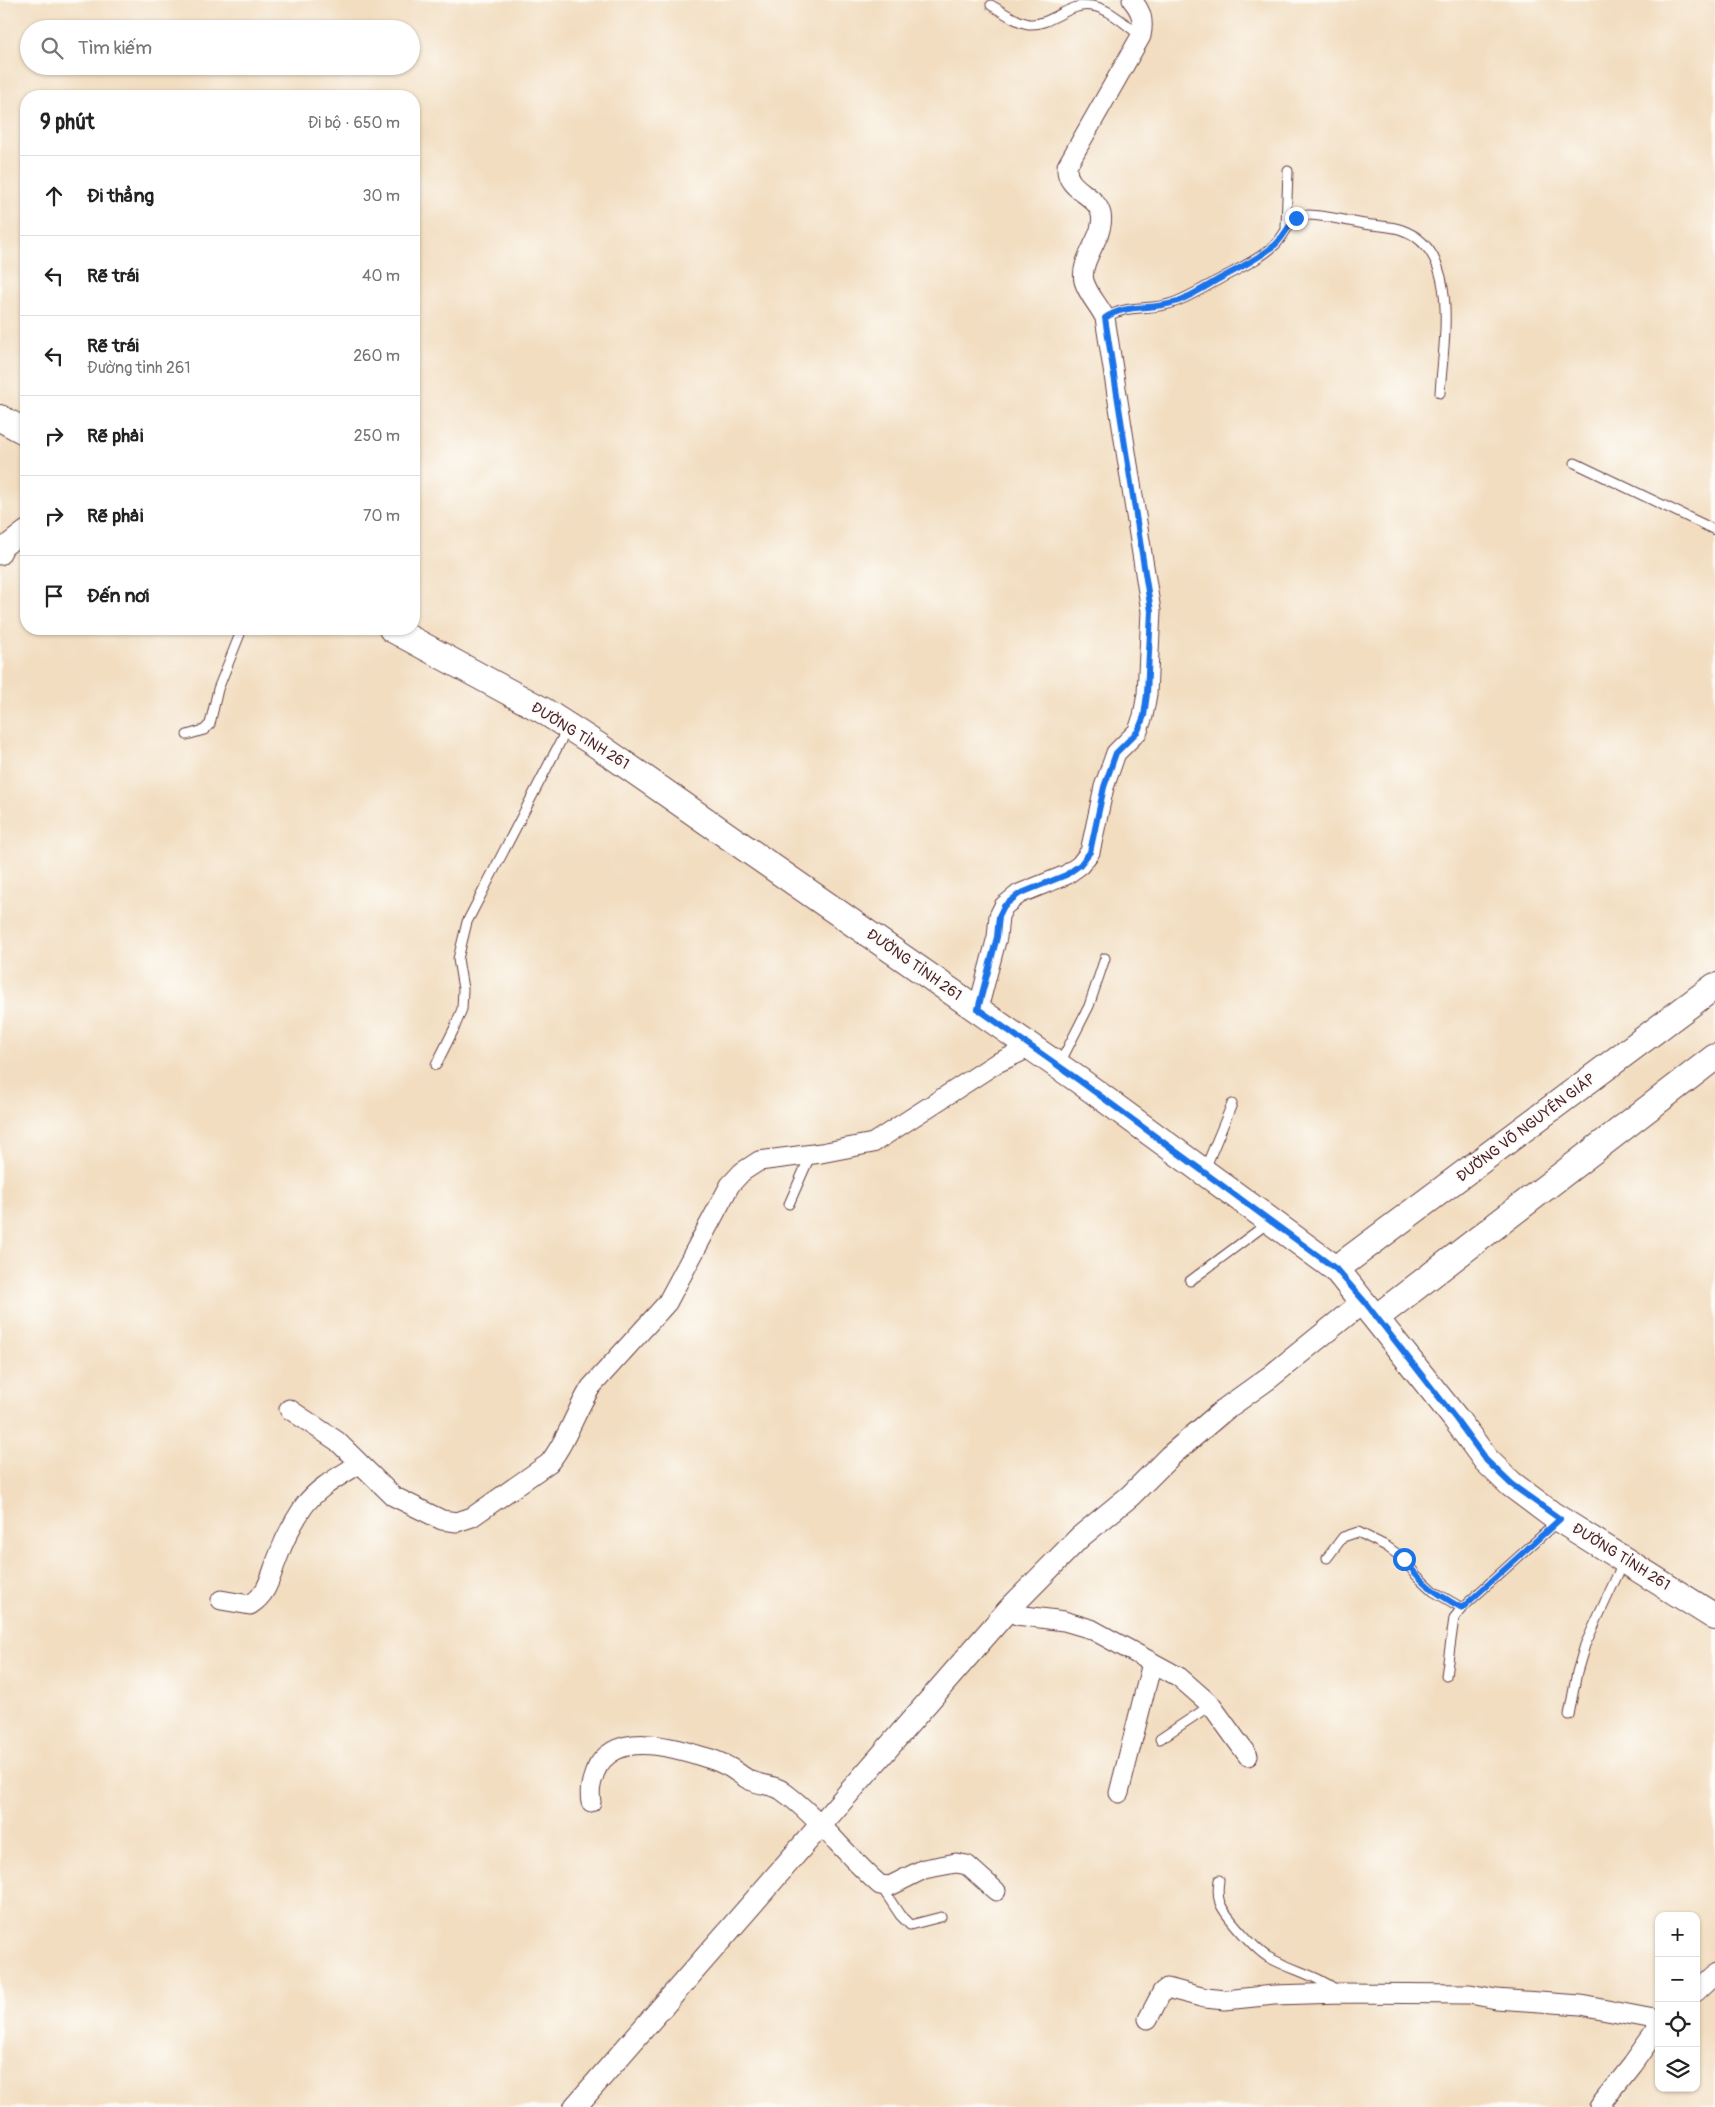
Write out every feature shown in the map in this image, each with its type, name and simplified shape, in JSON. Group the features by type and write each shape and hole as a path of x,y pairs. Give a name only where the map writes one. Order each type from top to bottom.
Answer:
{"main road":[{"path":"0,418 20,429"},
{"name":"ĐƯỜNG TỈNH 261","path":"403,635 568,726 978,1009 1336,1269 1370,1309 1486,1460 1511,1484 1560,1519 1715,1617"},
{"name":"ĐƯỜNG VÕ NGUYÊN GIÁP","path":"1336,1269 1715,986"},
{"path":"1370,1309 1715,1057"}],"street":[{"path":"978,1009 997,937 999,916 1004,906 1019,894 1066,875 1080,865 1090,852 1104,787 1116,753 1138,731 1144,716 1147,694 1151,611 1105,318 1089,292 1084,279 1085,265 1101,224 1101,213 1095,204 1066,175 1067,166 1141,36 1144,23 1139,9 1132,0"},
{"path":"0,555 4,547 20,535"},
{"path":"289,1409 337,1441 393,1496 442,1520 457,1522 472,1517 549,1463 558,1453 583,1400 591,1388 667,1303 730,1185 742,1172 759,1161 872,1143 995,1064 1031,1047"},
{"path":"576,2107 1008,1610 1080,1537 1130,1496 1170,1456 1224,1410 1270,1376 1370,1309"},
{"path":"220,1600 250,1605 257,1601 265,1592 273,1575 277,1558 304,1506 315,1494 359,1464"},
{"path":"1008,1610 1017,1615 1064,1621 1091,1629 1120,1643 1179,1677 1211,1705 1248,1756"},
{"path":"1119,1793 1152,1663"},
{"path":"591,1802 591,1782 598,1765 606,1755 613,1750 623,1747 652,1744 704,1757 729,1767 750,1781 779,1789 822,1825 880,1885 890,1886 924,1869 956,1862 968,1865 996,1891"},
{"path":"1700,1988 1715,1974"},
{"path":"1148,2020 1162,1992 1167,1988 1205,1998 1226,2000 1274,1995 1341,1993 1470,1994 1496,1999 1581,2005 1655,2019"},
{"path":"1599,2107 1655,2033"}],"lane":[{"path":"991,5 1020,22 1031,24 1075,8 1092,6 1108,12 1141,36"},
{"path":"1286,227 1288,172"},
{"path":"1105,318 1123,309 1159,307 1176,302 1195,293 1259,257 1276,244 1286,227 1300,215 1402,230 1418,238 1429,250 1437,262 1444,291 1440,393"},
{"path":"1575,463 1715,530"},
{"path":"187,735 204,730 210,724 218,689 240,635"},
{"path":"436,1065 462,1009 462,989 458,959 467,922 568,726"},
{"path":"1058,1066 1089,1006 1105,958"},
{"path":"1204,1172 1232,1104"},
{"path":"789,1204 812,1154"},
{"path":"1190,1282 1270,1222"},
{"path":"1446,1676 1454,1618 1462,1608 1560,1519"},
{"path":"1327,1558 1343,1537 1358,1532 1386,1546 1404,1559 1416,1575 1433,1591 1462,1608"},
{"path":"1569,1715 1576,1672 1585,1645 1624,1559"},
{"path":"1160,1739 1211,1705"},
{"path":"1220,1880 1219,1901 1224,1911 1267,1957 1328,1983 1341,1993"},
{"path":"880,1885 910,1925 941,1917"}],"route":[{"path":"1296,218 1286,227 1282,237 1276,244 1259,257 1195,293 1176,302 1159,307 1123,309 1105,318 1151,611 1147,694 1144,716 1138,731 1116,753 1104,787 1090,852 1080,865 1066,875 1019,894 1004,906 999,916 997,937 978,1009 1080,1081 1336,1269 1364,1301 1486,1460 1511,1484 1560,1519 1462,1608 1433,1591 1416,1575 1404,1559"}]}
